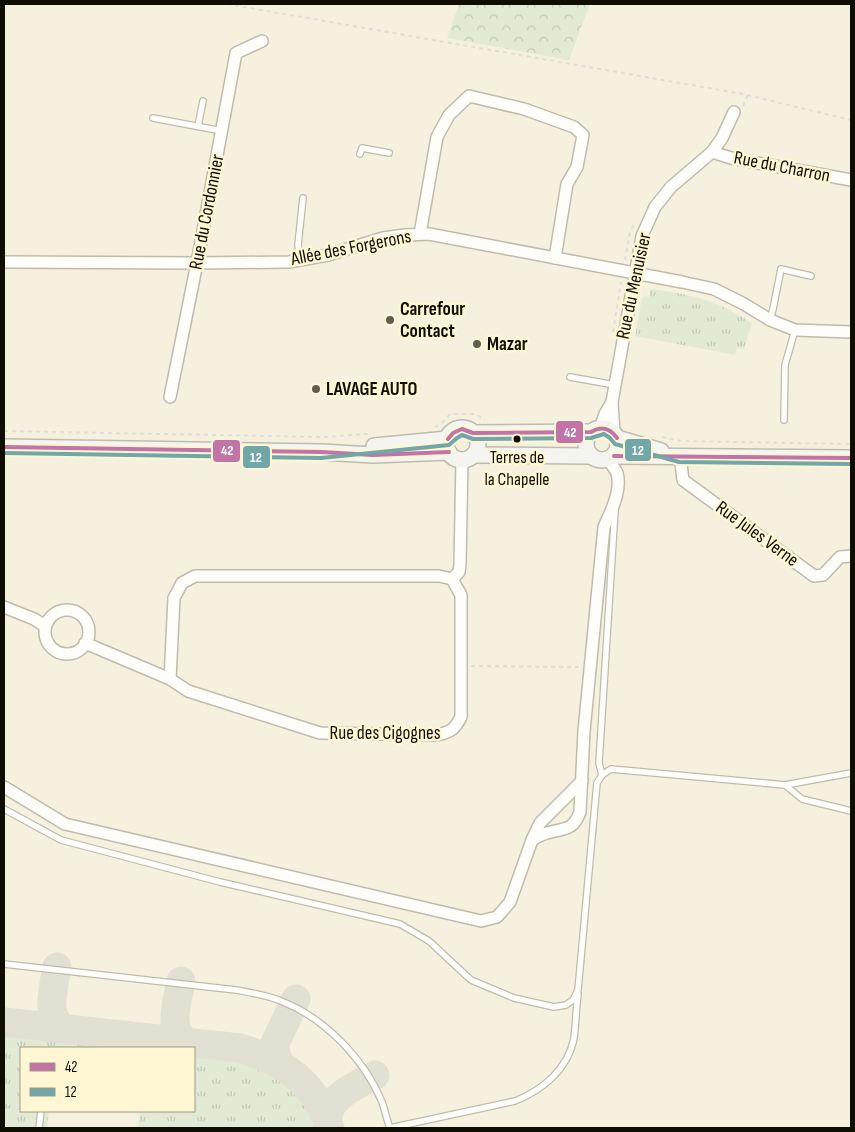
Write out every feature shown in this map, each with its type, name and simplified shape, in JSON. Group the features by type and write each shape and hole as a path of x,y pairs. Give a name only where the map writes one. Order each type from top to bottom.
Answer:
{"main road":[{"path":"448,446 454,431 459,429 469,430 478,441 478,446 468,458"},
{"path":"473,433 606,433 680,456"},
{"path":"590,456 586,446 588,436 606,433"},
{"path":"606,433 618,448 611,458"},
{"path":"4,447 321,452 448,446"},
{"path":"448,446 455,458 590,456 599,461 611,458 680,456 851,458"}],"street":[{"name":"Rue du Cordonnier","path":"170,398 236,54 262,41"},
{"path":"420,234 436,137 449,114 469,96 524,109 574,127 583,135 577,167 567,184 555,258"},
{"name":"Rue du Menuisier","path":"606,433 642,236 655,207 671,188 712,152 722,138 734,112"},
{"name":"Rue du Charron","path":"712,152 731,158 851,180"},
{"name":"Allée des Forgerons","path":"4,262 290,262 328,255 383,238 420,234 461,240 634,274"},
{"path":"634,274 714,289 770,320 795,330 851,332"},
{"name":"Rue Jules Verne","path":"680,456 683,480 814,576 823,575 840,557 851,556"},
{"path":"170,680 174,598 182,583 195,576 408,575 439,576 452,579 459,572 460,565 468,458"},
{"path":"532,840 544,834 569,828 576,822 580,812 584,731 604,527 615,503 618,483 611,458"},
{"name":"Rue des Cigognes","path":"85,644 170,680 188,691 320,733 437,734 450,732 457,727 461,717 461,595 452,579"},
{"path":"4,607 34,619 45,626"},
{"path":"68,609 76,611 82,616 89,629 88,636 85,644 80,649 74,653 66,654 59,652 48,644 45,638 45,626 48,619 54,614 60,610 68,609"},
{"path":"4,787 66,824 481,921 497,917 510,902 540,823 582,781"}],"lane":[{"path":"198,126 203,101"},
{"path":"153,118 222,131"},
{"path":"360,154 362,148 389,153"},
{"path":"300,260 298,245 303,198"},
{"path":"770,320 781,269 812,276"},
{"path":"784,420 786,365 795,330"},
{"path":"570,377 615,385"},
{"path":"602,775 599,762 615,503"},
{"path":"4,964 236,990 282,1001 304,1012 326,1028 356,1058 382,1103 390,1128 515,1101 545,1086 560,1069 570,1051 574,1038 597,783 602,775 611,769 785,785 851,773"},
{"path":"785,785 802,799 851,811"},
{"path":"4,809 61,840 220,882 400,924 429,941 471,980 514,998 554,1008 566,1005 573,1000 578,990"},
{"path":"39,1128 41,1112"}],"path":[{"path":"227,4 743,94 851,120"},
{"path":"461,666 591,667"}],"green space":[{"path":"459,4 590,4 569,60 447,38"},
{"path":"650,289 678,293 715,303 752,323 744,349 737,348 735,355 635,336 642,298 645,296 649,297"},
{"path":"4,1032 136,1047 20,1047 20,1112 49,1112 47,1128 4,1128"},
{"path":"195,1053 232,1057 262,1065 279,1074 304,1100 319,1128 138,1128 140,1112 195,1112"}],"taxiway":[{"path":"57,967 52,1009 54,1017 64,1029"},
{"path":"181,981 175,1022 177,1030 187,1042"},
{"path":"279,1063 275,1043 296,999"},
{"path":"4,1022 240,1048 256,1053 284,1067 307,1086 324,1112 330,1128"},
{"path":"328,1120 332,1104 338,1098 375,1075"}],"transit line":[{"name":"42","path":"448,439 453,433 462,429 473,433 591,432 605,429 617,438"},
{"name":"12","path":"4,453 321,458 449,445 462,435 473,439 591,438 604,434 615,444 679,462 851,464"},
{"name":"42","path":"4,447 321,452 373,455 449,452"},
{"name":"42","path":"614,456 851,458"}],"place":[{"name":"Carrefour Contact","path":"390,320"},
{"name":"Mazar","path":"477,344"},
{"name":"LAVAGE AUTO","path":"316,389"},
{"name":"Terres de la Chapelle","path":"517,439"}]}
